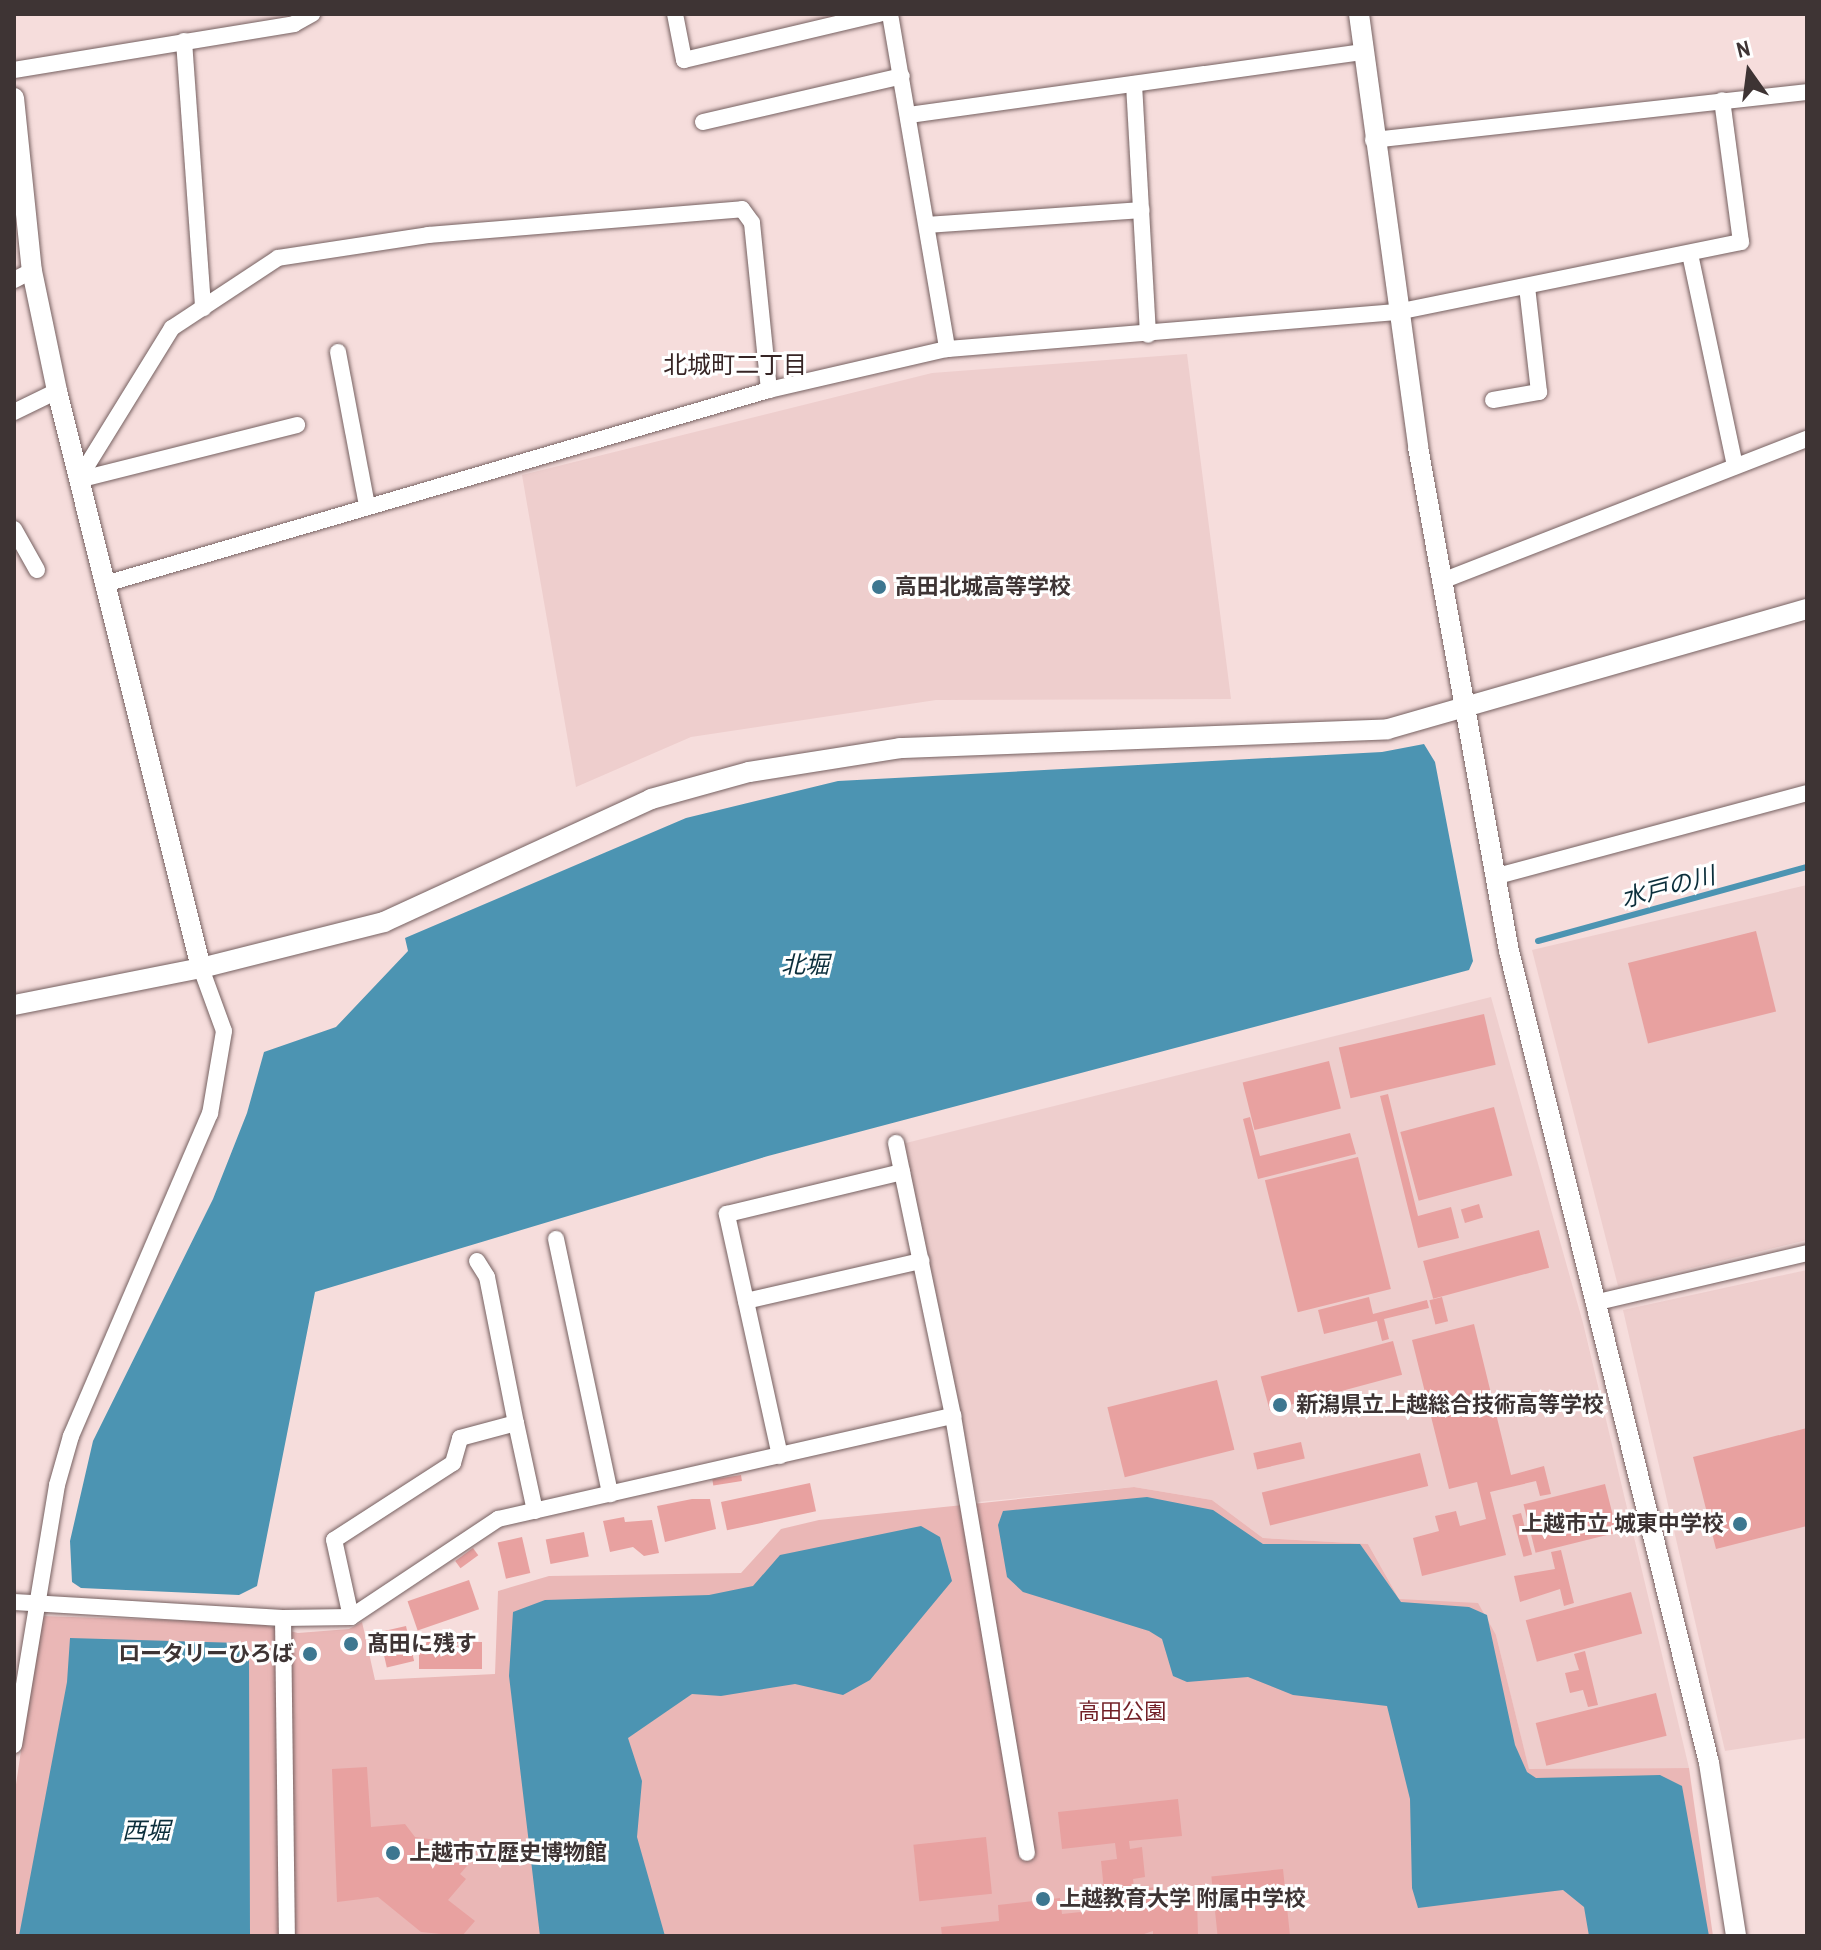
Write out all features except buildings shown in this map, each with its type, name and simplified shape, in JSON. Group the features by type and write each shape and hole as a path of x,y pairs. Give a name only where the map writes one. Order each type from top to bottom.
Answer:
{"street":[{"path":"14,70 294,24 312,14"},
{"path":"675,14 684,60 879,14"},
{"path":"890,14 947,349"},
{"path":"1359,14 1397,312 1462,711 1494,877 1594,1303 1709,1763 1736,1936"},
{"path":"184,41 203,308"},
{"path":"909,115 1362,52"},
{"path":"703,122 902,76"},
{"path":"1134,84 1148,335"},
{"path":"1373,140 1807,92"},
{"path":"14,98 23,275 57,391 201,968 224,1031 210,1114 86,1391 57,1485 14,1745"},
{"path":"105,584 769,390 947,349 1148,335 1397,312 1741,242 1722,100"},
{"path":"78,480 172,328 278,258 428,235 730,207 742,209 752,223 769,390"},
{"path":"927,225 1141,210"},
{"path":"1690,254 1735,465"},
{"path":"1493,400 1539,392 1527,287"},
{"path":"338,352 367,505"},
{"path":"14,412 57,391"},
{"path":"78,480 297,425"},
{"path":"1442,581 1807,439"},
{"path":"14,529 37,570"},
{"path":"14,1005 201,968 384,922 651,799 749,772 900,748 1388,729 1462,711 1807,609"},
{"path":"1494,877 1807,793"},
{"path":"896,1143 953,1416 1027,1853"},
{"path":"780,1456 727,1214 902,1172"},
{"path":"556,1239 610,1494"},
{"path":"1594,1303 1807,1253"},
{"path":"477,1261 487,1277 535,1511"},
{"path":"746,1301 921,1261"},
{"path":"14,1602 283,1618 351,1617 492,1523 953,1416"},
{"path":"351,1617 334,1540 453,1463 460,1438 516,1423"},
{"path":"283,1618 287,1936"}],"shaded area":[{"name":"高田北城高等学校","path":"1187,354 1231,699 936,700 691,737 576,787 522,475 932,373"},
{"path":"1807,885 1807,1240 1618,1286 1532,950"},
{"name":"新潟県立上越総合技術高等学校","path":"1491,997 1583,1323 1689,1768 1529,1770 1496,1635 1399,1599 1368,1544 1263,1538 1212,1500 1134,1487 978,1502 902,1144"},
{"name":"上越市立 城東中学校","path":"1807,1270 1807,1738 1725,1751 1623,1310"}],"green space":[{"name":"高田公園","path":"1134,1487 1212,1500 1263,1538 1368,1544 1399,1599 1478,1603 1496,1635 1529,1769 1689,1768 1713,1936 14,1936 14,1798 41,1616 256,1623 298,1633 349,1629 362,1622 375,1680 495,1674 498,1591 549,1576 741,1573 781,1529 819,1520"}],"water":[{"name":"北堀","path":"1424,744 1435,762 1473,961 1469,970 768,1156 315,1292 257,1586 239,1595 81,1588 72,1582 70,1541 93,1441 213,1199 247,1113 264,1052 336,1027 408,951 405,938 686,818 838,781 1382,752"},
{"path":"1147,1497 1213,1510 1263,1544 1360,1544 1401,1602 1469,1607 1487,1615 1515,1745 1527,1772 1536,1778 1660,1775 1682,1786 1709,1936 1589,1936 1584,1907 1563,1890 1418,1908 1412,1888 1410,1799 1387,1706 1293,1695 1248,1677 1187,1682 1173,1676 1162,1639 1149,1631 1023,1592 1007,1577 998,1525 1003,1511"},
{"path":"921,1526 940,1537 952,1581 870,1680 843,1695 795,1684 721,1696 692,1694 628,1738 642,1781 637,1837 665,1936 540,1936 509,1676 513,1612 545,1600 709,1595 753,1586 780,1555"},
{"name":"西堀","path":"70,1638 240,1643 249,1655 250,1936 19,1936 67,1682"}],"waterway":[{"name":"水戸の川","path":"1538,941 1807,867"}],"place":[{"name":"高田北城高等学校","path":"879,587"},
{"name":"新潟県立上越総合技術高等学校","path":"1280,1405"},
{"name":"上越市立 城東中学校","path":"1740,1524"},
{"name":"髙田に残す","path":"351,1644"},
{"name":"ロータリーひろば","path":"310,1654"},
{"name":"上越市立歴史博物館","path":"393,1853"},
{"name":"上越教育大学 附属中学校","path":"1043,1899"}],"district":[{"name":"北城町二丁目","path":"735,365"}]}
